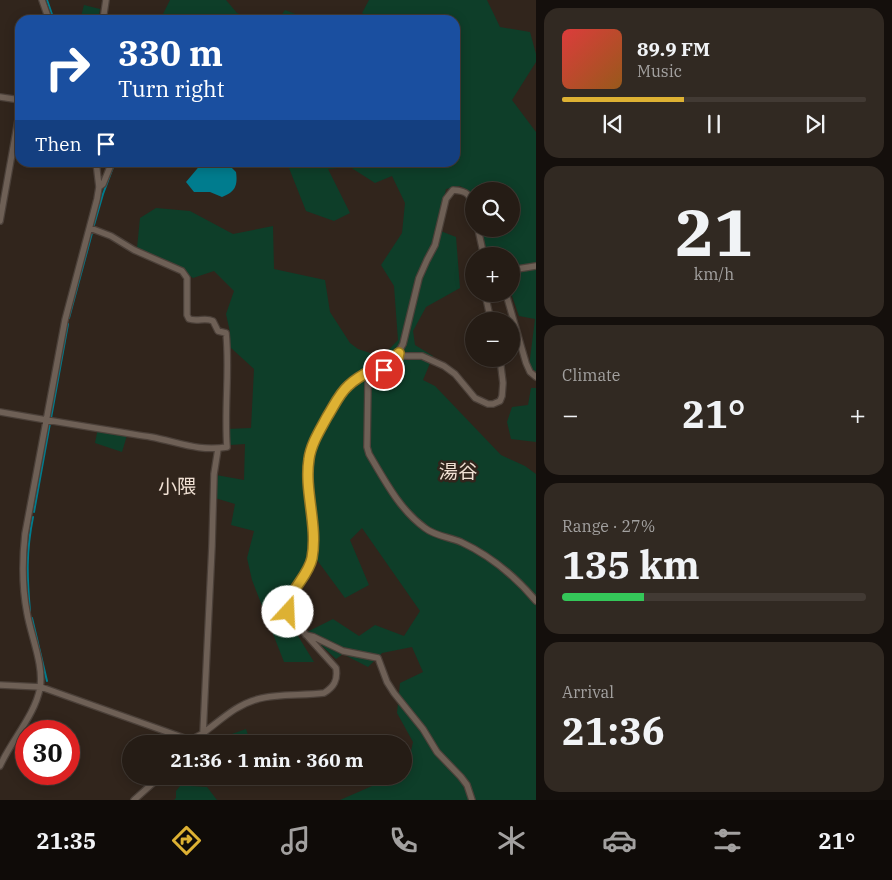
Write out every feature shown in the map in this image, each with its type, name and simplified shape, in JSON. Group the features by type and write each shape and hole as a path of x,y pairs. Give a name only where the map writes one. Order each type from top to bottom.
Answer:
{"street":[{"path":"42,0 47,15"},
{"path":"104,15 106,0"},
{"path":"0,97 15,99"},
{"path":"0,221 15,137"},
{"path":"0,766 38,698 41,686 41,672 24,594 23,554 25,534 65,320 99,187 97,167"},
{"path":"99,187 103,184 110,167"},
{"path":"465,192 453,190 446,199 435,245 426,260 419,278 397,362 370,378 368,383 367,447 369,454 397,500 421,525 428,530 460,542 500,565 519,581 536,601"},
{"path":"0,412 155,438 190,447 218,449 227,447 225,419 228,380 226,333 218,331 213,321 208,318 196,321 189,319 187,315 187,278 182,271 134,250 111,236 90,228"},
{"path":"520,269 536,266"},
{"path":"508,302 526,363 530,372 536,377"},
{"path":"399,353 403,356 422,356 444,366 455,374 475,398 488,404 500,401 502,396 501,367"},
{"path":"203,734 230,712 246,703 260,698 324,693 330,690 336,680 336,668 291,618 287,604 306,575 312,556 312,525 308,476 311,450 331,410 348,386 361,375 391,360 399,353"},
{"path":"203,734 214,474 218,449"},
{"path":"306,635 343,651 378,658 387,682 394,693 423,729 437,752 467,785 472,800"},
{"path":"0,685 41,686 170,735"},
{"path":"134,800 151,785"}],"green space":[{"path":"170,0 226,0 237,13 242,15 162,15"},
{"path":"369,0 487,0 500,27 530,32 536,54 536,62 512,100 536,132 536,372 529,367 535,319 520,316 520,312 518,312 514,302 520,302 520,247 486,247 483,237 520,237 520,182 465,182 465,189 460,186 446,189 438,230 456,237 460,288 426,307 413,331 415,345 433,356 423,380 435,386 501,455 525,466 536,474 536,800 340,800 374,785 412,785 412,735 409,735 397,713 400,683 423,672 412,647 382,653 368,667 343,654 336,659 307,632 333,619 359,636 375,625 404,636 420,611 362,528 350,540 369,585 345,598 317,560 282,610 314,662 284,662 252,580 247,558 254,531 231,525 235,504 215,498 216,475 244,480 245,444 230,445 227,429 251,428 254,369 230,347 230,332 226,314 234,291 214,271 193,278 171,263 137,248 140,218 156,208 190,211 233,234 273,226 274,269 325,280 330,312 350,343 358,349 382,357 398,340 394,286 381,265 402,233 405,203 392,176 375,183 350,167 460,167 460,15 365,15 362,13"},
{"path":"84,5 100,9 99,15 81,15"},
{"path":"285,10 298,15 282,15"},
{"path":"289,167 350,167 328,169 350,213 334,221 306,211"},
{"path":"531,388 536,388 536,442 511,439 507,422 512,407 528,405"},
{"path":"98,428 128,432 122,452 95,443"},
{"path":"246,729 248,735 229,735"},
{"path":"181,785 207,787 217,800 174,800 176,798 176,791"}],"water":[{"path":"199,167 231,167 236,172 235,188 222,197 210,192 194,192 186,182"}],"waterway":[{"path":"47,0 52,15"},
{"path":"94,225 113,167"},
{"path":"69,318 92,233"},
{"path":"51,418 68,324"},
{"path":"34,512 50,423"},
{"path":"30,611 28,564 33,517"},
{"path":"32,618 47,681"}],"district":[{"name":"湯谷","path":"458,471"},
{"name":"小隈","path":"177,486"}],"route":[{"path":"288,612 287,604 306,575 312,556 308,466 314,442 336,402 348,386 361,375 391,360 399,353 397,362 384,370"}]}
